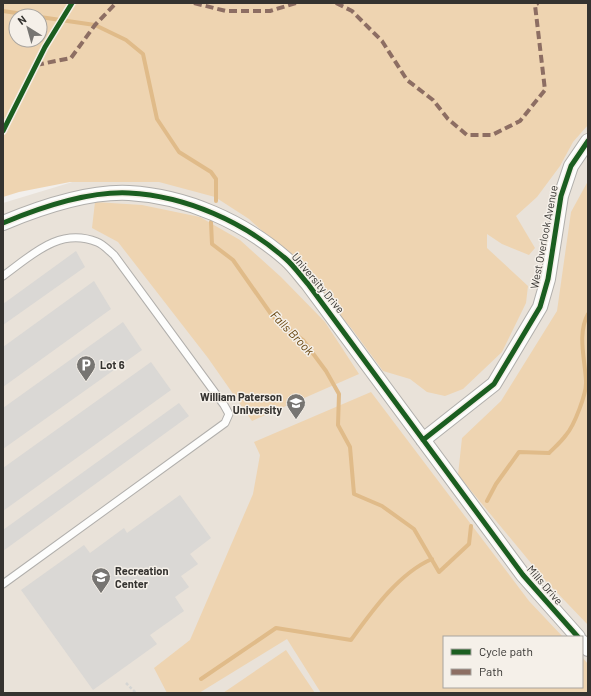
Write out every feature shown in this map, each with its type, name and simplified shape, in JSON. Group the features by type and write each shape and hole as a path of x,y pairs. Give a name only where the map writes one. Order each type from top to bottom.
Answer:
{"street":[{"name":"West Overlook Avenue","path":"423,440 494,384 540,307 548,278 561,196 571,166 588,141"},
{"name":"University Drive","path":"3,223 40,208 97,196 129,193 164,198 208,211 246,230 287,260 308,284 500,545"},
{"name":"Mills Drive","path":"500,545 523,575 577,636"}],"lane":[{"path":"3,276 43,247 57,240 75,237 98,242 114,255 224,405 229,414 225,423 3,584"}],"path":[{"path":"126,683 136,693"}],"shaded area":[{"path":"3,3 588,3 588,125 573,142 560,166 537,197 516,216 535,248 529,255 502,244 487,234 487,248 528,286 526,303 502,352 463,389 445,396 427,392 410,379 383,371 352,329 283,250 249,219 215,197 159,182 70,182 19,192 3,197"},
{"name":"William Paterson University","path":"588,3 588,693 3,693 3,203 112,170"},
{"path":"588,181 588,625 545,580 458,475 462,438 501,401 557,311 571,212"},
{"path":"95,202 142,205 200,217 240,240 281,277 325,322 359,374 252,421 208,358 118,242 92,228"},
{"path":"371,392 529,601 562,636 443,636 443,688 583,688 583,658 588,664 588,693 321,693 287,639 199,693 167,693 154,668 190,640 253,494 260,455 254,442"},
{"path":"286,650 315,693 223,693"}],"building":[{"path":"76,251 85,267 3,325 3,304"},
{"path":"94,281 111,309 3,387 3,347"},
{"path":"123,322 142,350 3,449 3,408"},
{"path":"151,362 171,390 3,511 3,468"},
{"path":"179,403 189,416 3,551 3,530"},
{"name":"Recreation Center","path":"180,495 211,538 190,554 198,564 181,576 189,587 175,597 184,611 150,635 157,644 93,690 21,590 84,545 90,553 124,528 127,533"}],"waterway":[{"name":"Falls Brook","path":"3,11 8,12"},
{"name":"Falls Brook","path":"48,18 95,25 126,40 143,54 157,119 179,152 211,172 216,179 216,201"},
{"name":"Falls Brook","path":"211,222 212,244 233,260 271,314 303,340 326,371 339,394 338,425 350,447 354,494 382,506 414,529 439,572 469,544 471,526"},
{"name":"Falls Brook","path":"487,501 496,484 519,452 549,453 564,438 573,424 586,386 582,338 588,314"},
{"path":"201,679 276,628 351,640 377,605 397,583 408,573 432,559"}],"marked path":[{"path":"36,65 71,58 95,25 116,3"},
{"path":"194,3 226,11 270,11 296,3"},
{"path":"336,3 352,11 382,41 407,80 433,100 448,119 467,135 492,135 520,121 545,90 535,5 538,3"}],"cycle path":[{"path":"3,131 45,47 72,3"},
{"path":"423,440 494,384 540,307 548,279 561,196 571,166 588,141"},
{"path":"3,223 48,206 64,202 98,195 129,193 172,199 193,205 233,223 270,246 289,262 308,284 523,575 577,636"}],"place":[{"name":"Lot 6","path":"86,382"},
{"name":"William Paterson University","path":"296,420"},
{"name":"Recreation Center","path":"101,594"}]}
